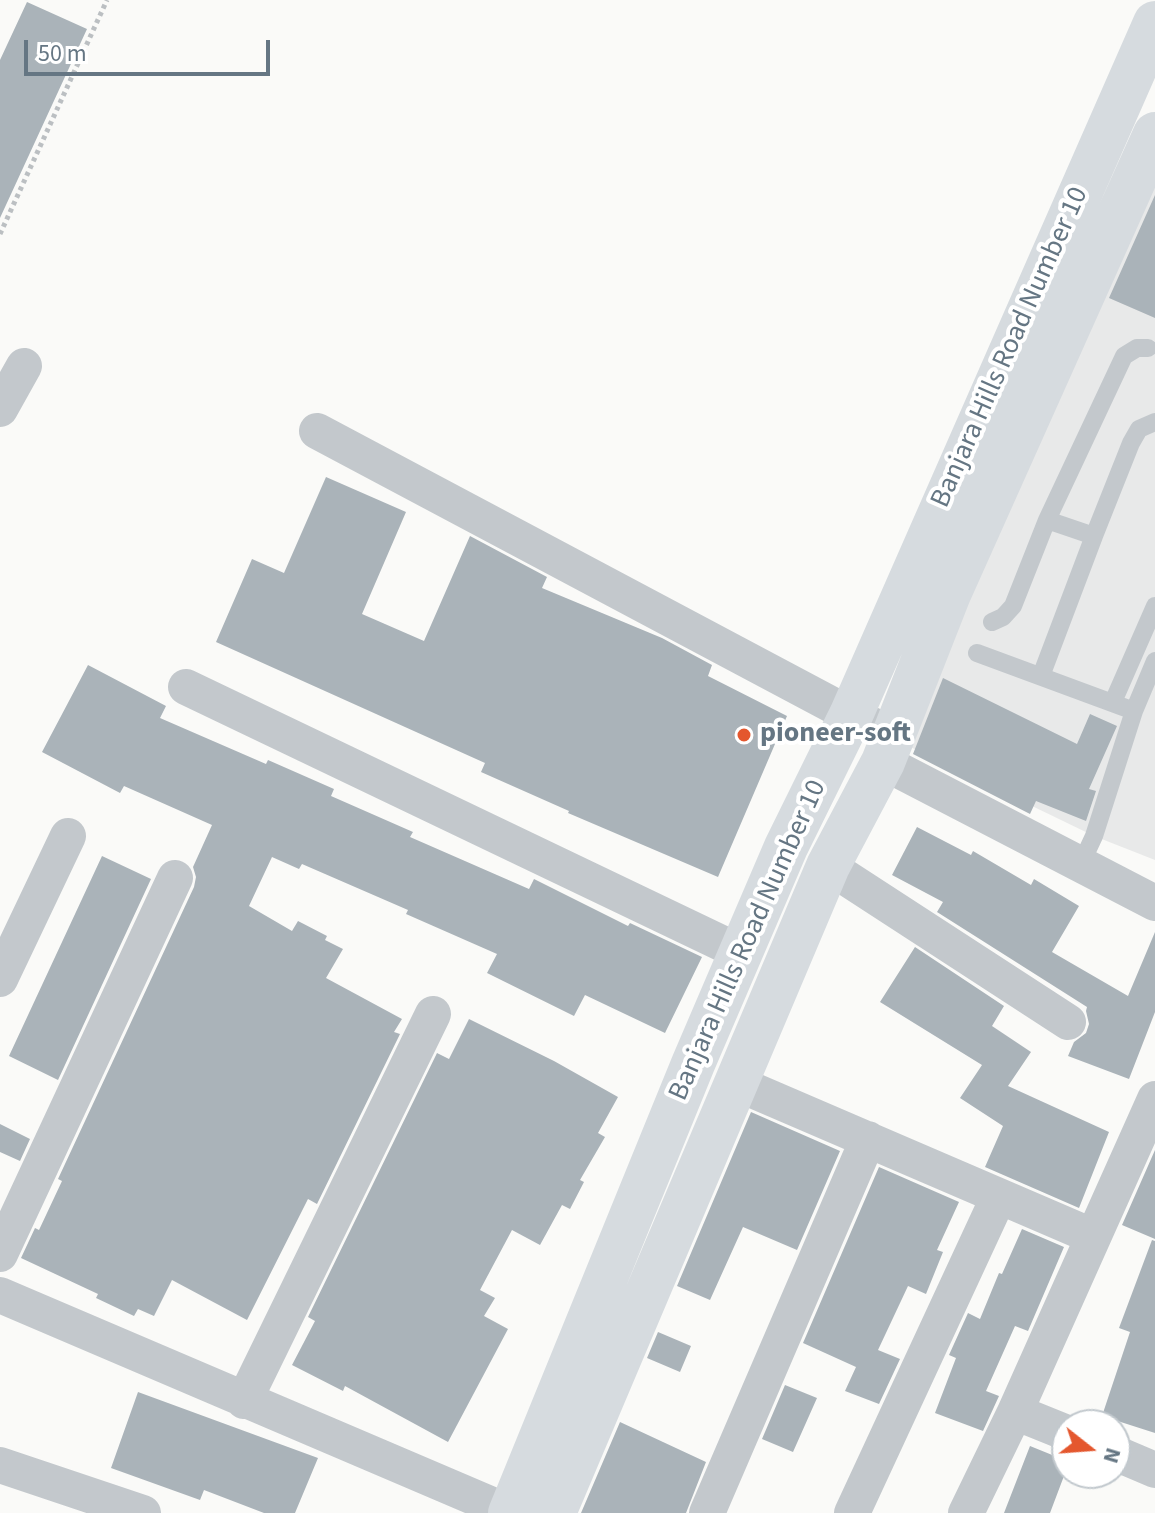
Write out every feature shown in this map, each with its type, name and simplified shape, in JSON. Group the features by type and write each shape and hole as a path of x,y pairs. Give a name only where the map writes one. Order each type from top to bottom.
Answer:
{"main road":[{"name":"Banjara Hills Road Number 10","path":"510,1513 693,1064 786,847 851,715 1155,23"},
{"name":"Banjara Hills Road Number 10","path":"554,1513 828,866 947,623 1155,134"}],"street":[{"path":"0,409 24,366"},
{"path":"317,431 851,715 888,748 1081,864 1155,903"},
{"path":"186,687 742,953"},
{"path":"0,979 68,836"},
{"path":"828,866 1068,1022"},
{"path":"0,1254 175,878"},
{"path":"244,1401 433,1014"},
{"path":"736,1083 1092,1236"},
{"path":"966,1513 1015,1412 1155,1099"},
{"path":"707,1513 868,1139"},
{"path":"852,1513 999,1196"},
{"path":"0,1295 510,1513"},
{"path":"1015,1412 1051,1427"},
{"path":"1131,1460 1155,1470"},
{"path":"0,1465 143,1513"}],"lane":[{"path":"992,622 1003,617 1013,606 1047,520 1124,356 1137,348 1148,348"},
{"path":"1041,676 1131,443 1139,429 1155,422"},
{"path":"1047,520 1094,536"},
{"path":"1113,702 1155,606"},
{"path":"977,653 1134,711"},
{"path":"1081,864 1094,836 1134,711 1155,661"}],"path":[{"path":"0,234 107,0"}],"shaded area":[{"path":"1155,145 1155,860 1094,836 900,742"}],"building":[{"path":"27,2 87,29 0,218 0,60"},
{"path":"1155,195 1155,318 1109,298"},
{"path":"326,477 406,512 362,614 424,641 470,536 547,577 542,588 662,638 712,665 708,676 787,716 718,877 568,813 481,772 485,763 216,642 252,559 284,573"},
{"path":"88,665 166,706 160,718 266,764 268,760 334,789 331,796 413,832 410,837 529,889 534,879 628,926 630,923 702,957 665,1033 585,995 574,1016 487,973 497,954 406,914 408,910 302,864 299,869 272,857 249,906 292,931 298,921 327,936 325,940 343,949 326,978 402,1019 394,1032 400,1034 317,1204 308,1199 247,1320 172,1280 154,1316 138,1309 134,1316 96,1298 98,1294 21,1258 35,1228 39,1230 62,1181 58,1179 194,887 196,877 193,867 212,825 124,786 120,793 42,752"},
{"path":"943,678 1077,744 1090,714 1117,726 1089,789 1096,791 1086,821 1036,801 1030,814 913,754"},
{"path":"917,827 971,855 973,851 1031,885 1034,879 1079,906 1052,952 1128,996 1155,932 1155,1012 1129,1079 1068,1056 1074,1042 1086,1033 1089,1024 1087,1007 937,912 943,902 892,875"},
{"path":"102,856 151,879 58,1080 9,1056"},
{"path":"915,947 1004,1006 992,1026 1031,1052 1008,1086 1109,1132 1079,1208 985,1167 1003,1126 960,1098 982,1065 880,1002"},
{"path":"469,1019 618,1097 598,1133 605,1137 580,1180 584,1182 570,1209 562,1205 540,1245 512,1230 480,1290 495,1298 484,1316 508,1329 448,1442 345,1386 343,1391 292,1365 315,1321 308,1317 437,1053 449,1059"},
{"path":"751,1112 840,1151 797,1250 743,1227 710,1300 677,1286"},
{"path":"0,1124 30,1139 20,1161 0,1152"},
{"path":"1155,1150 1155,1239 1122,1225"},
{"path":"879,1167 959,1202 937,1250 943,1252 926,1294 908,1286 878,1350 900,1359 879,1404 845,1391 856,1367 803,1343"},
{"path":"1022,1229 1064,1247 1028,1331 1015,1326 986,1391 999,1396 983,1431 935,1413 956,1358 949,1355 968,1313 980,1319"},
{"path":"1152,1240 1155,1241 1155,1433 1131,1425 1131,1409 1104,1409 1130,1332 1119,1328"},
{"path":"658,1332 691,1346 680,1372 647,1358"},
{"path":"785,1385 817,1398 793,1452 762,1439"},
{"path":"138,1392 318,1458 295,1513 264,1513 204,1490 200,1500 111,1468"},
{"path":"620,1422 706,1462 686,1513 581,1513"},
{"path":"1030,1446 1051,1455 1051,1489 1059,1489 1050,1513 1004,1513"}],"place":[{"name":"pioneer-soft","path":"744,735"}]}
